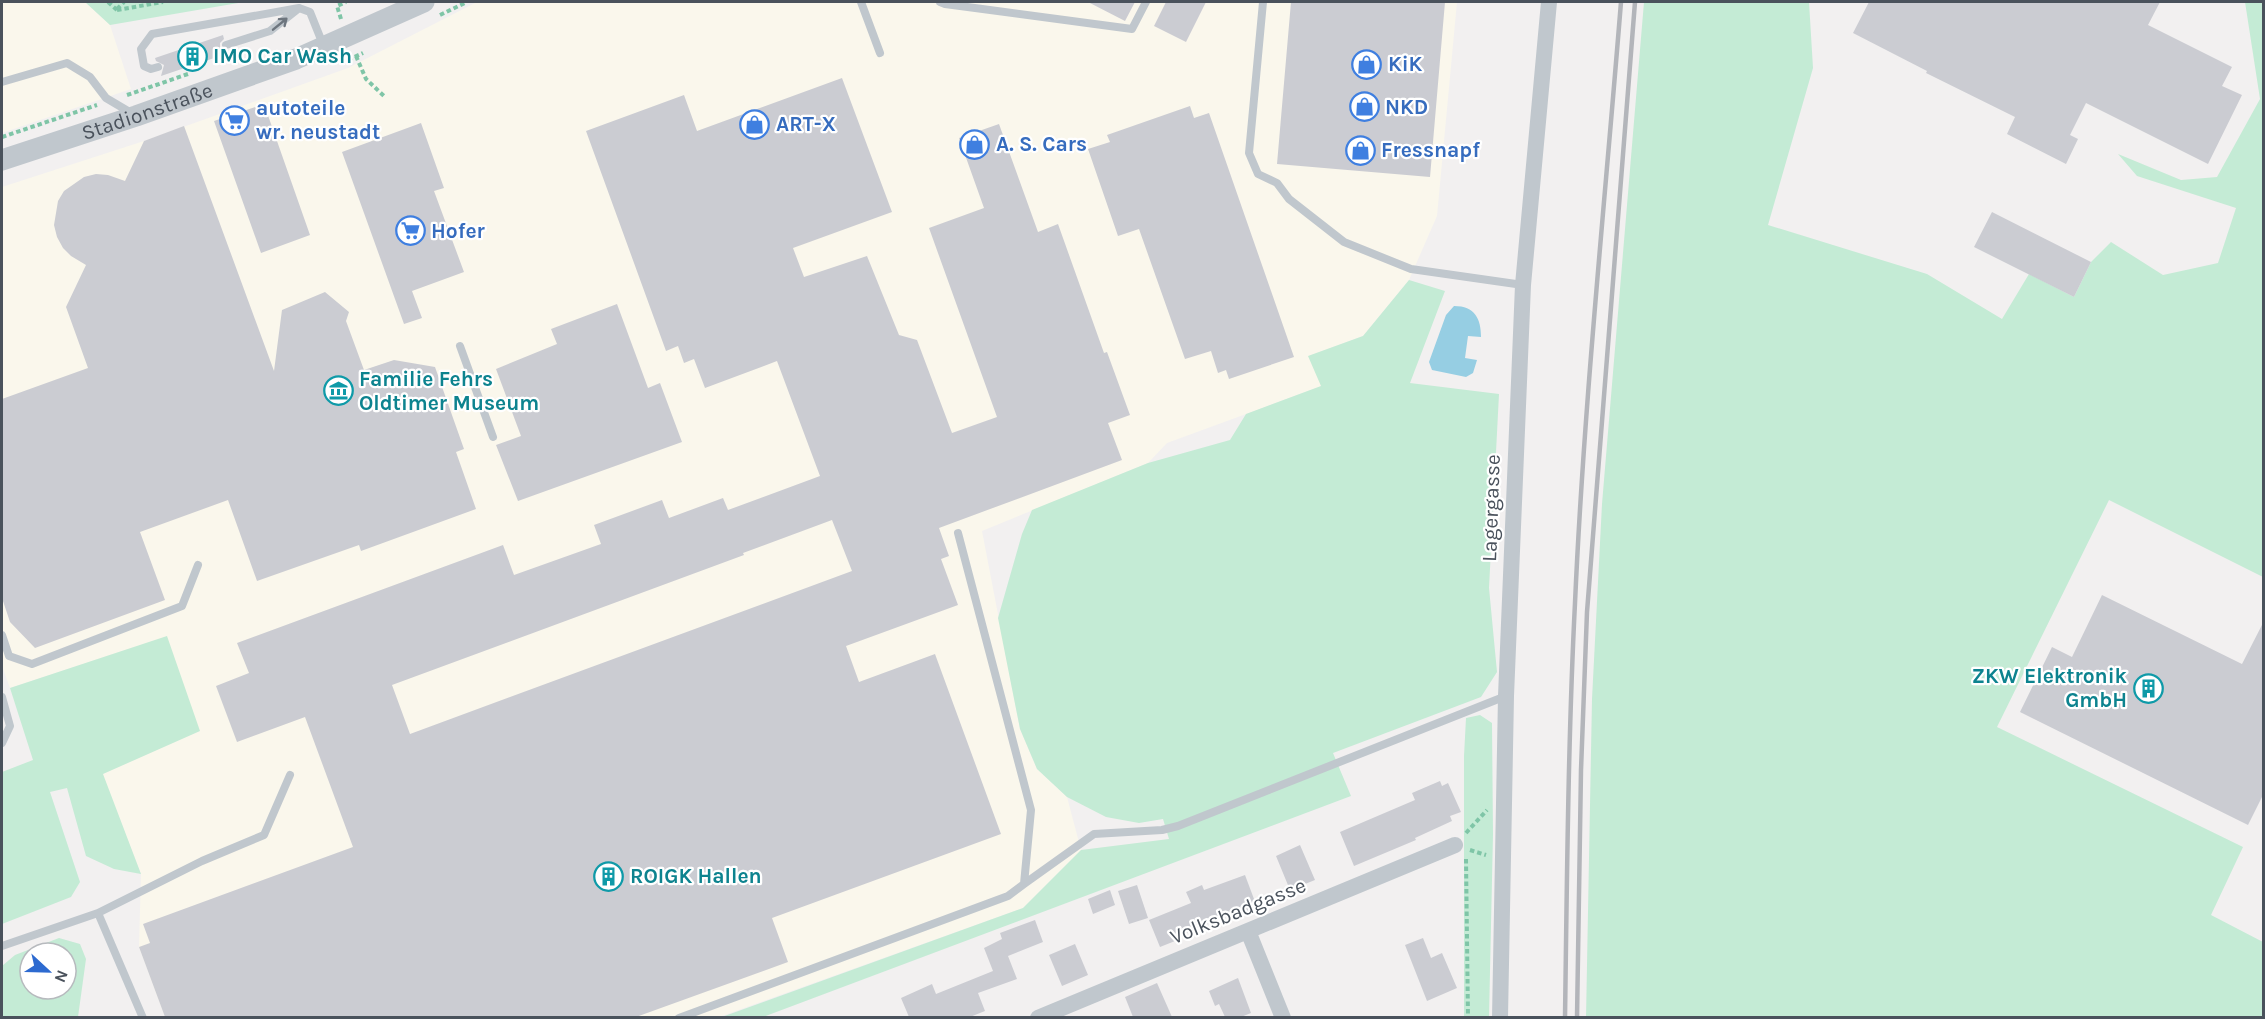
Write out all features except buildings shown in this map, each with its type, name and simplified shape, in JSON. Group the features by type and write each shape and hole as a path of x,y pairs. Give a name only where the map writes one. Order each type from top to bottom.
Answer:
{"street":[{"name":"Stadionstraße","path":"2,160 136,116 324,48 424,2"},
{"name":"Lagergasse","path":"1500,1017 1506,696 1523,285 1550,2"},
{"name":"Volksbadgasse","path":"1038,1017 1455,845"},
{"path":"1248,931 1283,1017"}],"lane":[{"path":"861,2 880,53"},
{"path":"940,2 1132,29 1146,2"},
{"path":"1263,2 1249,153 1258,174 1277,183 1289,199 1344,242 1411,269 1523,285"},
{"path":"158,67 151,69 144,66 141,50 152,34 299,8 310,12 324,48"},
{"path":"226,45 270,31 299,8"},
{"path":"2,82 67,63 90,76 106,98 136,116"},
{"path":"460,346 493,437"},
{"path":"958,533 1031,810 1024,884"},
{"path":"2,635 5,658 32,664 182,606 198,565"},
{"path":"679,1017 1008,896 1094,834 1162,830 1178,826 1506,696"},
{"path":"2,697 10,726 2,743"},
{"path":"2,946 98,913 202,861 264,835 290,775"},
{"path":"98,913 143,1017"}],"path":[{"path":"108,2 117,10"},
{"path":"117,10 124,2"},
{"path":"117,10 163,2"},
{"path":"333,23 342,20 337,6 346,2"},
{"path":"356,56 366,79 386,97"},
{"path":"126,95 194,72"},
{"path":"2,137 104,103"},
{"path":"1503,861 1455,845 1504,792"},
{"path":"1456,863 1467,859 1468,1017"}],"shaded area":[{"path":"2,2 85,2 110,25 131,89 2,133"},
{"path":"477,2 1457,2 1437,216 1409,280 1363,336 1309,356 1322,386 1167,443 1148,463 982,531 1020,729 1037,769 1067,797 1081,850 1023,908 719,1017 165,1017 139,947 141,874 102,774 199,731 166,637 10,688 2,666 2,187 144,141 348,68"}],"green space":[{"path":"85,2 244,2 110,25"},
{"path":"1644,2 1809,2 1813,68 1768,225 1927,274 2002,319 2029,274 2074,297 2091,262 2111,242 2163,275 2218,263 2236,208 2137,176 2118,154 2181,180 2217,177 2260,99 2245,2 2263,2 2263,577 2109,500 1997,727 2243,847 2211,915 2263,942 2263,1017 1586,1018 1592,699 1602,504"},
{"path":"1409,280 1445,291 1410,383 1499,394 1489,588 1497,672 1481,697 1333,753 1351,796 763,1017 719,1018 1023,908 1081,850 1169,839 1163,819 1139,823 1106,817 1067,797 1037,769 1020,729 998,618 1022,534 1032,510 1148,463 1230,440 1246,414 1321,386 1308,356 1363,336"},
{"path":"167,636 200,731 103,774 141,874 114,869 86,856 67,788 50,792 80,882 71,897 2,924 2,772 33,760 10,688"},
{"path":"1480,715 1492,723 1493,834 1489,1017 1464,1017 1466,718"},
{"path":"59,938 70,941 51,941"},
{"path":"78,943 80,944 86,959 78,1017 2,1017 2,966 18,954 18,1001 78,1001"}],"water":[{"path":"1454,306 1472,311 1480,325 1481,337 1468,336 1465,358 1477,360 1473,373 1466,377 1432,370 1429,362 1446,315"}],"railway":[{"path":"1565,1018 1569,758 1579,528 1589,377 1621,2"},
{"path":"1577,1018 1581,770 1587,612 1635,2"}],"place":[{"name":"IMO Car Wash","path":"192,56"},
{"name":"KiK","path":"1367,64"},
{"name":"NKD","path":"1364,107"},
{"name":"autoteile wr. neustadt","path":"235,120"},
{"name":"ART-X","path":"755,124"},
{"name":"A. S. Cars","path":"975,144"},
{"name":"Fressnapf","path":"1360,150"},
{"name":"Hofer","path":"410,231"},
{"name":"Familie Fehrs Oldtimer Museum","path":"338,391"},
{"name":"ZKW Elektronik GmbH","path":"2148,688"},
{"name":"ROIGK Hallen","path":"609,876"}]}
